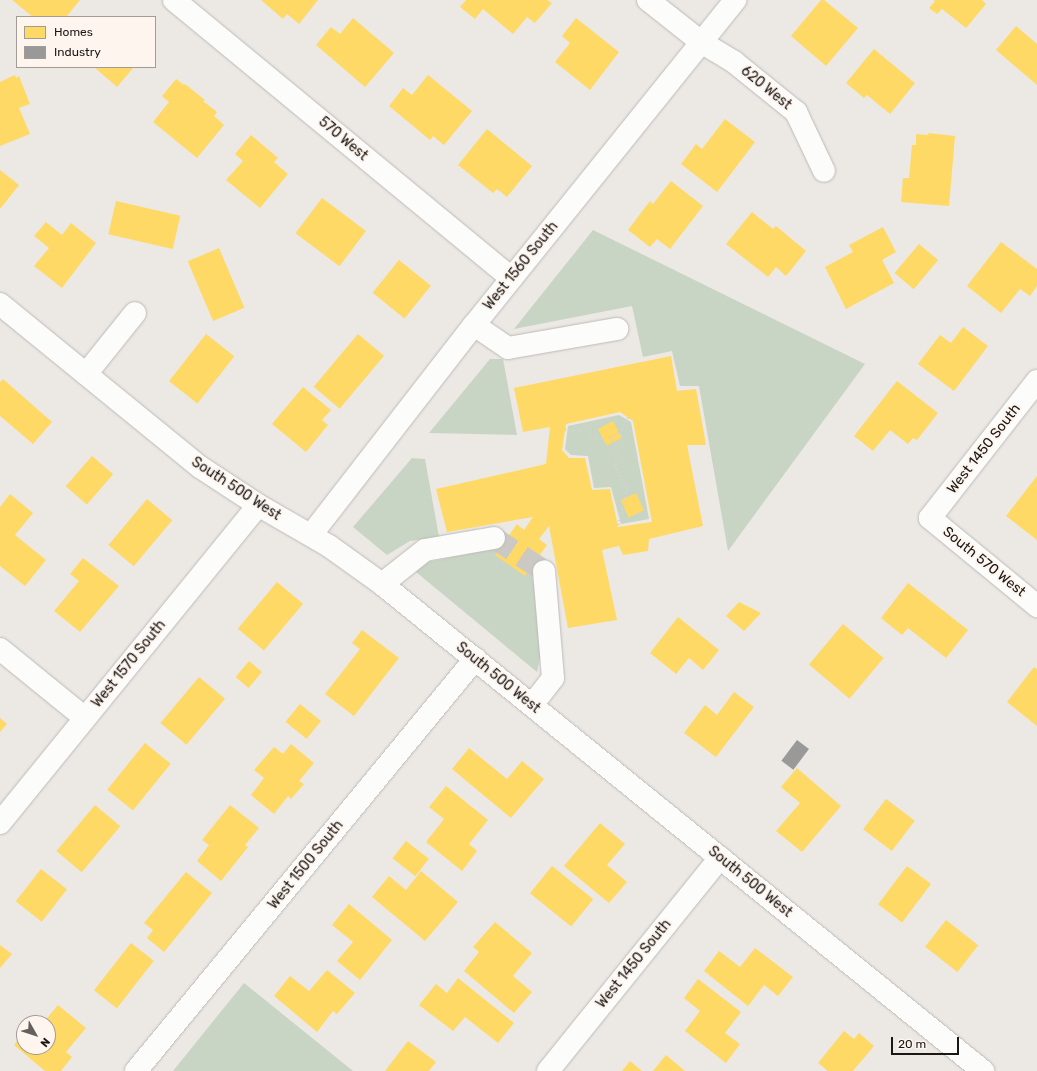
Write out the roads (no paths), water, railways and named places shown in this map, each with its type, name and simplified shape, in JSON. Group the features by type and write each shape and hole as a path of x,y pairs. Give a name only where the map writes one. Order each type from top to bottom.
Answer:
{"street":[{"name":"570 West","path":"174,0 511,278"},
{"name":"620 West","path":"648,0 701,42 734,62 796,112 824,171"},
{"name":"West 1560 South","path":"311,535 511,278 735,0"},
{"name":"South 500 West","path":"0,304 200,467 258,505 311,535 382,584 983,1071"},
{"path":"86,374 135,313"},
{"path":"474,325 508,348 617,329"},
{"name":"West 1450 South","path":"930,518 1037,381"},
{"name":"West 1570 South","path":"0,824 258,505"},
{"name":"South 570 West","path":"930,518 1037,606"},
{"path":"382,584 426,550 494,538"},
{"path":"532,705 553,678 544,572"},
{"path":"0,649 85,718"},
{"name":"West 1500 South","path":"136,1071 475,659"},
{"name":"West 1450 South","path":"548,1071 720,858"}],"tunnel":[{"path":"494,538 544,571"}]}
